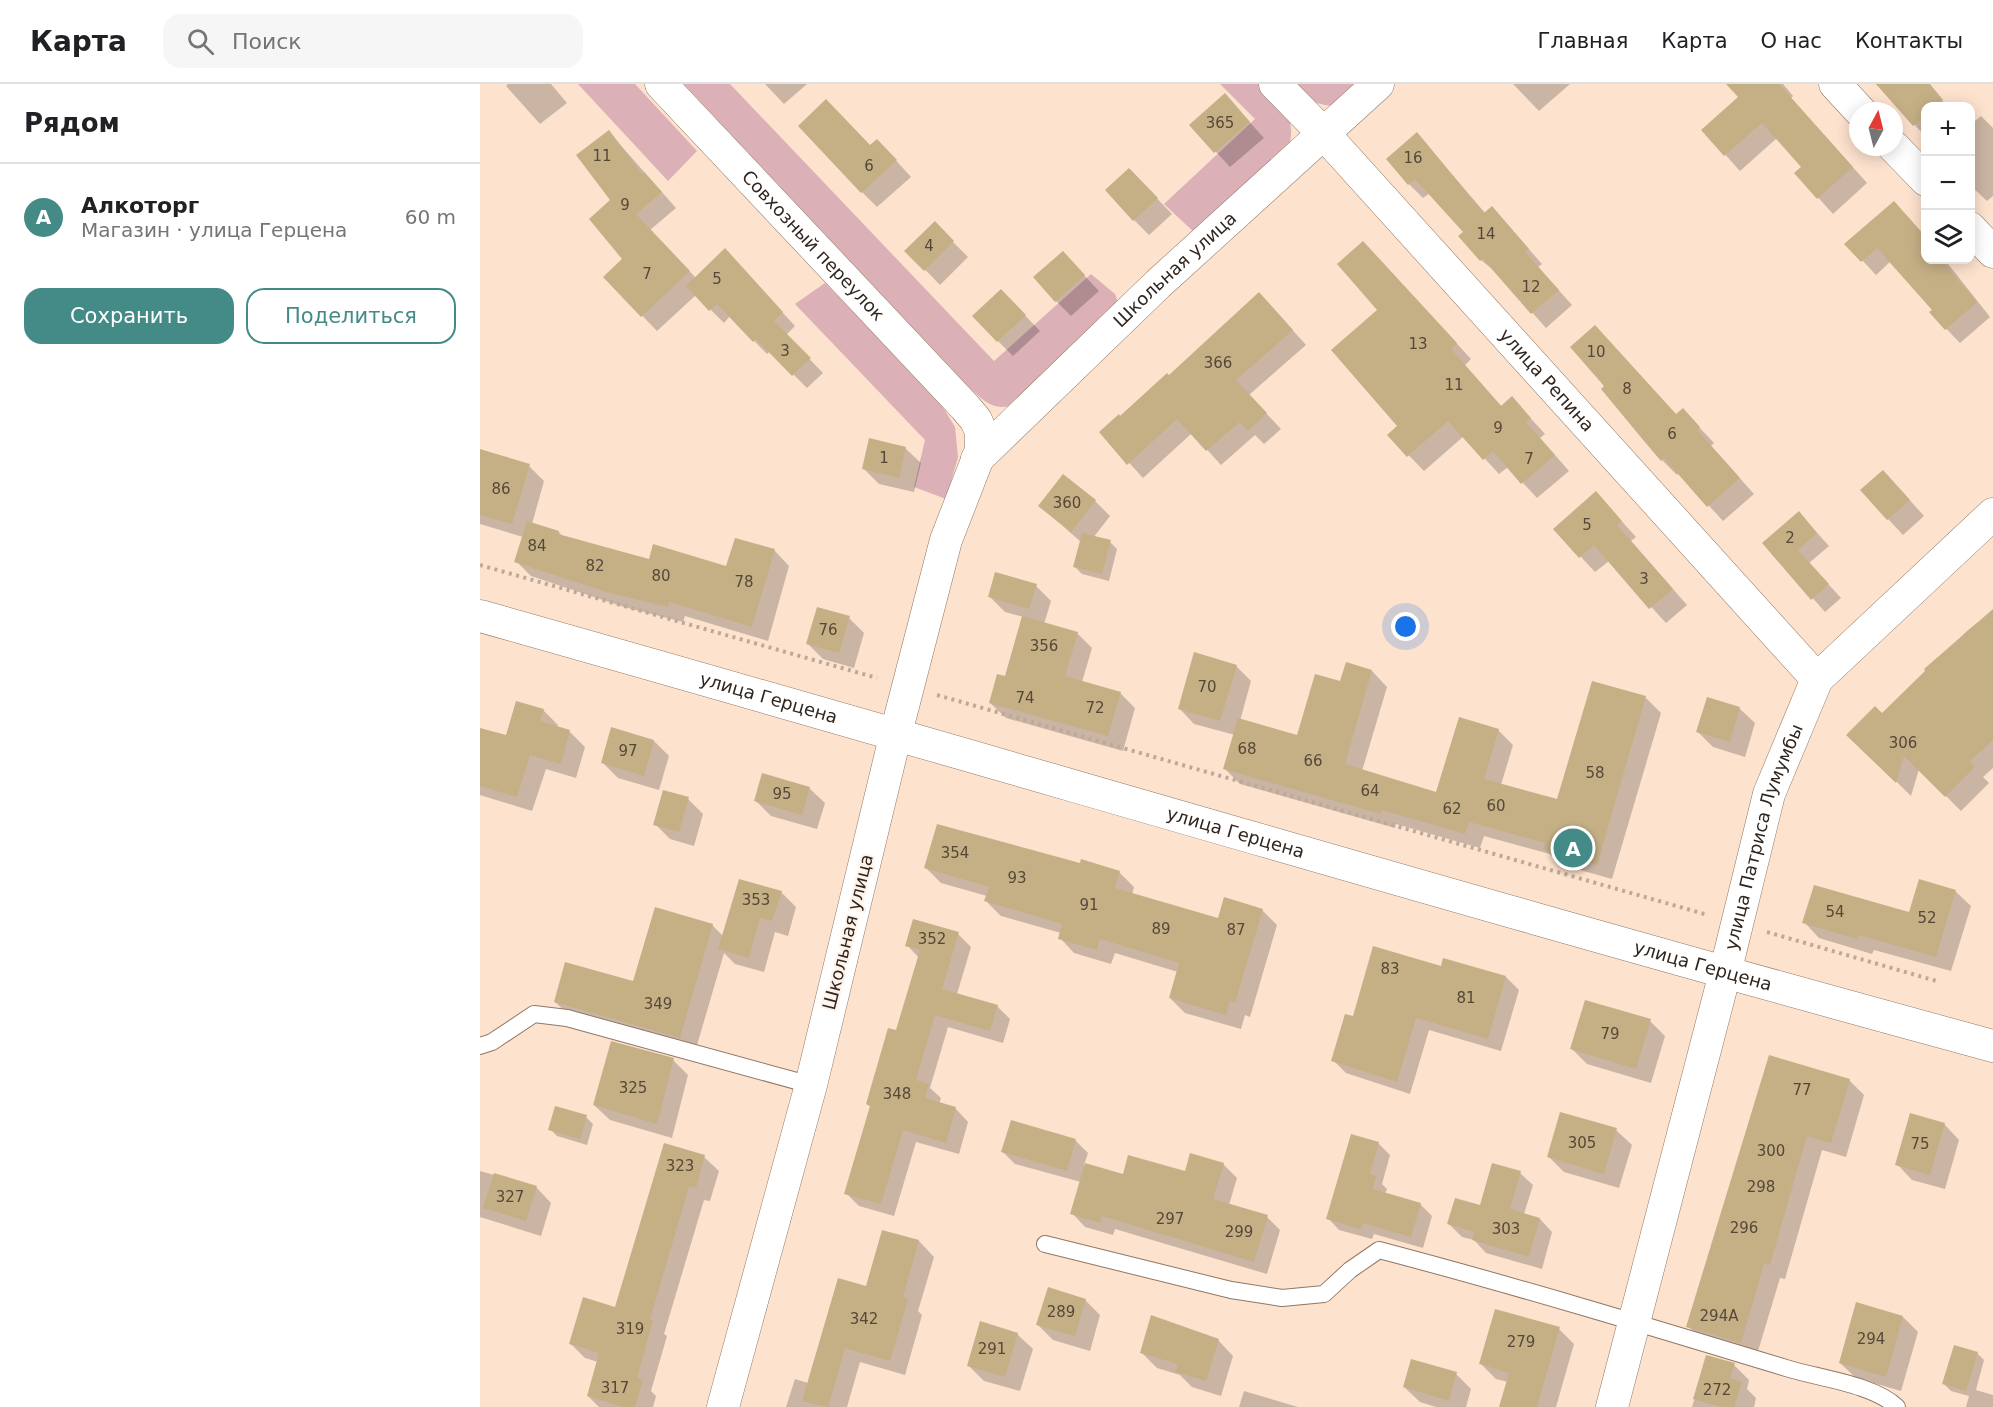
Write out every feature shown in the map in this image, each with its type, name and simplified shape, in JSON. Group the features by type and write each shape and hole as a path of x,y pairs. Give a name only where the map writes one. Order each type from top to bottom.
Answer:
{"street":[{"name":"Совхозный переулок","path":"661,84 965,407"},
{"name":"улица Репина","path":"1275,84 1324,134 1816,679"},
{"name":"Школьная улица","path":"977,459 1158,284 1378,84"},
{"path":"1835,84 1852,102"},
{"path":"1903,156 1921,175"},
{"path":"1975,232 1993,252"},
{"name":"Школьная улица","path":"723,1407 811,1085 907,687 946,540 981,450 981,432 976,420 965,407"},
{"name":"улица Патриса Лумумбы","path":"1612,1407 1738,924 1769,794 1816,679 1993,514"},
{"name":"улица Герцена","path":"480,615 896,733 1725,974 1993,1046"}],"lane":[{"path":"480,1046 492,1042 534,1014 567,1018 811,1085"},
{"path":"1045,1244 1231,1290 1282,1298 1324,1294 1350,1270 1379,1250 1635,1322 1812,1377 1862,1388 1897,1407"}],"path":[{"path":"480,565 1940,982"}],"shaded area":[{"path":"578,84 635,84 697,151 668,181"},
{"path":"684,84 730,84 994,361 1091,274 1115,294 1121,311 1024,402 1006,407 992,405 966,385"},
{"path":"1220,84 1261,84 1281,104 1289,117 1290,144 1197,235 1164,204 1255,119"},
{"path":"1289,84 1360,84 1336,106 1310,100 1299,94"},
{"path":"825,283 938,399 955,427 958,457 946,499 914,487 925,440 795,304"}],"building":[{"path":"1726,84 1779,84 1853,167 1817,199 1794,173 1801,167 1762,123 1724,156 1701,130 1738,97"},
{"path":"1876,84 1930,84 1943,100 1921,102 1921,119 1913,126 1903,115 1903,102 1892,102"},
{"path":"1225,93 1250,122 1214,153 1189,125"},
{"path":"826,99 870,145 877,139 897,160 861,193 798,126"},
{"path":"609,130 642,174 644,172 662,192 636,214 690,271 641,317 603,277 622,259 589,219 610,200 576,155"},
{"path":"1417,132 1484,213 1492,206 1529,249 1525,252 1559,290 1531,314 1483,259 1480,261 1458,236 1463,232 1415,179 1408,185 1386,159"},
{"path":"1129,168 1158,198 1133,221 1105,190"},
{"path":"1894,201 1921,231 1921,264 1944,264 1977,302 1945,330 1929,312 1932,310 1877,248 1861,262 1844,244"},
{"path":"935,221 954,241 924,271 904,251"},
{"path":"1363,241 1457,343 1451,349 1501,406 1512,396 1531,418 1526,422 1555,455 1521,484 1493,451 1483,460 1448,421 1407,457 1387,435 1397,426 1331,350 1377,310 1337,264"},
{"path":"725,248 783,312 774,321 811,358 792,376 756,339 753,342 717,304 709,311 686,286"},
{"path":"1063,251 1085,275 1055,302 1033,277"},
{"path":"1001,289 1026,315 997,342 972,316"},
{"path":"1259,292 1293,330 1236,380 1267,413 1248,431 1240,422 1206,451 1177,419 1127,465 1099,432 1167,373 1169,375"},
{"path":"1595,325 1676,414 1683,408 1700,427 1697,430 1740,478 1707,507 1664,458 1661,461 1601,389 1604,386 1570,347"},
{"path":"869,438 906,447 899,478 862,469"},
{"path":"480,449 530,464 512,524 480,515"},
{"path":"1883,470 1910,500 1887,520 1860,490"},
{"path":"1063,474 1096,500 1071,532 1038,506"},
{"path":"1596,491 1622,521 1617,525 1673,589 1649,609 1594,545 1579,558 1553,529"},
{"path":"1799,511 1817,533 1798,550 1829,584 1811,600 1762,543"},
{"path":"527,521 559,531 558,534 649,559 653,544 726,566 735,538 775,549 752,627 669,602 668,607 607,592 514,562"},
{"path":"1082,533 1111,540 1102,574 1073,567"},
{"path":"995,572 1037,584 1029,609 988,597"},
{"path":"817,607 850,616 839,653 806,644"},
{"path":"1993,609 1993,740 1970,761 1975,767 1945,797 1904,756 1896,783 1846,735 1875,706 1882,713 1925,671 1924,669"},
{"path":"1022,616 1078,632 1065,676 1121,692 1108,736 989,703 997,674 1005,676"},
{"path":"1194,652 1237,665 1220,721 1178,709"},
{"path":"1346,662 1372,670 1345,764 1436,792 1459,717 1499,729 1484,779 1557,799 1592,681 1646,696 1597,865 1543,849 1545,843 1469,822 1465,834 1382,810 1381,814 1223,769 1238,718 1297,735 1315,674 1340,681"},
{"path":"1707,697 1740,707 1730,742 1696,732"},
{"path":"516,701 544,709 540,721 570,730 561,764 530,755 517,797 480,786 480,728 506,735"},
{"path":"611,727 654,740 644,776 601,763"},
{"path":"762,773 810,787 802,815 754,801"},
{"path":"663,790 689,797 679,832 653,825"},
{"path":"937,824 1080,863 1081,859 1120,871 1115,888 1218,918 1224,897 1263,909 1235,1003 1230,1001 1226,1015 1169,998 1179,963 1100,939 1097,950 1058,939 1062,924 984,901 989,887 924,868"},
{"path":"739,879 782,891 772,921 760,918 749,958 718,949"},
{"path":"1919,879 1956,890 1936,957 1859,935 1857,939 1802,923 1814,885 1909,912"},
{"path":"655,907 713,924 680,1038 554,1002 565,962 633,981"},
{"path":"913,919 959,932 942,989 998,1005 990,1031 935,1015 916,1080 929,1084 925,1098 956,1107 946,1143 903,1130 881,1204 844,1194 870,1106 866,1104 888,1028 896,1030 920,950 905,946"},
{"path":"1373,946 1441,966 1443,958 1506,976 1488,1039 1416,1018 1397,1082 1331,1061 1345,1014 1353,1016"},
{"path":"1585,1000 1651,1019 1636,1069 1570,1049"},
{"path":"611,1041 674,1058 657,1124 593,1105"},
{"path":"1769,1055 1850,1079 1831,1143 1807,1136 1770,1265 1764,1264 1741,1343 1686,1327"},
{"path":"555,1106 587,1115 580,1139 548,1130"},
{"path":"1560,1112 1617,1128 1604,1174 1547,1157"},
{"path":"1910,1113 1945,1123 1930,1175 1895,1165"},
{"path":"1011,1120 1076,1139 1067,1171 1001,1152"},
{"path":"1351,1134 1379,1142 1370,1174 1376,1176 1373,1189 1421,1203 1411,1237 1363,1223 1361,1229 1326,1219"},
{"path":"664,1143 705,1155 696,1188 689,1186 650,1320 653,1320 637,1378 643,1380 635,1407 623,1407 587,1396 599,1353 569,1344 583,1297 615,1307"},
{"path":"1190,1153 1224,1163 1213,1199 1268,1215 1254,1262 1102,1216 1100,1223 1070,1214 1085,1163 1123,1174 1128,1155 1185,1171"},
{"path":"1492,1163 1521,1171 1510,1209 1540,1218 1529,1257 1472,1240 1474,1232 1447,1224 1455,1198 1480,1205"},
{"path":"494,1173 537,1186 526,1221 483,1208"},
{"path":"882,1230 919,1240 903,1297 908,1299 890,1361 845,1348 828,1407 802,1401 838,1278 866,1286"},
{"path":"1048,1287 1086,1299 1075,1336 1036,1325"},
{"path":"1856,1302 1903,1316 1886,1377 1839,1363"},
{"path":"1495,1309 1560,1327 1537,1407 1499,1407 1509,1373 1479,1364"},
{"path":"1151,1315 1219,1339 1206,1381 1175,1372 1178,1364 1140,1353"},
{"path":"980,1321 1018,1333 1005,1377 967,1366"},
{"path":"1954,1345 1978,1352 1966,1391 1942,1384"},
{"path":"1706,1355 1735,1363 1730,1378 1742,1382 1734,1407 1722,1407 1693,1399"},
{"path":"1411,1359 1457,1372 1449,1401 1403,1387"}],"place":[{"name":"Алкоторг","path":"1573,848"}]}
